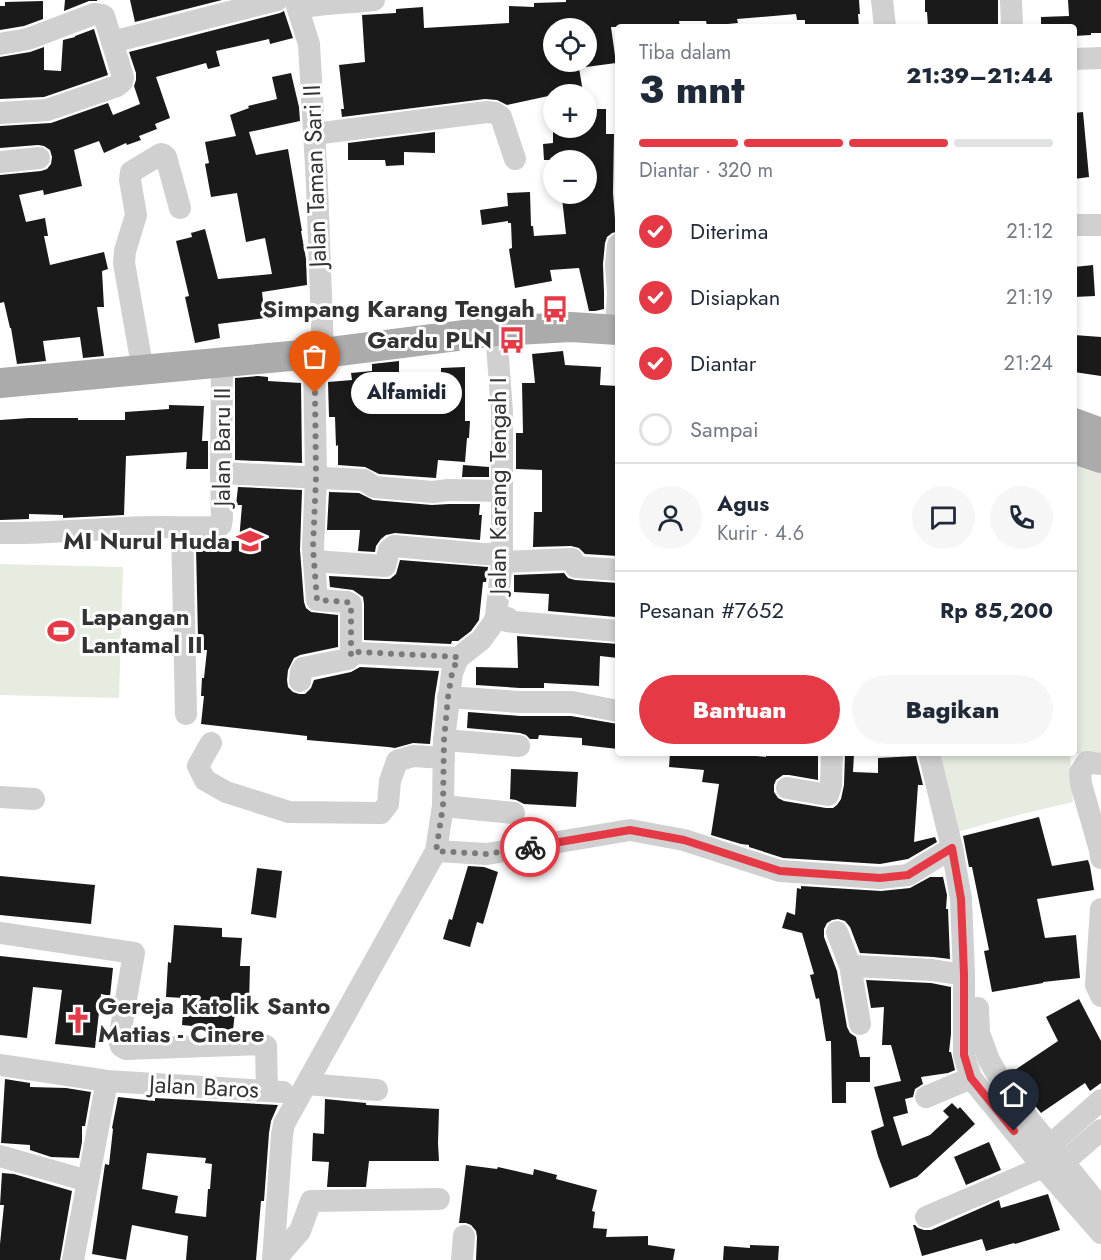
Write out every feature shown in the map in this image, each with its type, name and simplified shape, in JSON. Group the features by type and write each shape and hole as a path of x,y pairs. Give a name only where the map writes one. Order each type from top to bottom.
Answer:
{"main road":[{"path":"1,378 143,371 318,354 496,331 571,327 615,330"},
{"path":"1077,424 1101,433"},
{"path":"1077,450 1101,458"}],"street":[{"path":"112,42 277,0"},
{"path":"297,4 346,4 374,0"},
{"path":"882,0 885,24"},
{"path":"1011,0 1012,24"},
{"name":"Jalan Taman Sari II","path":"297,4 309,44 314,134 318,354 314,561 317,600 351,604 351,656"},
{"path":"0,44 28,39 99,14 104,16 123,77 122,82 117,86 47,110 0,113"},
{"path":"1077,59 1101,57"},
{"path":"314,134 487,112 501,117 515,159"},
{"path":"143,371 124,263 125,251 136,215 130,180 131,172 164,154 180,208"},
{"path":"0,162 39,158"},
{"path":"1077,225 1101,225"},
{"name":"Jalan Karang Tengah I","path":"458,657 481,640 496,616 502,558 502,412 496,331"},
{"name":"Jalan Baru II","path":"0,533 217,527 220,525 222,518 222,363"},
{"path":"221,473 364,480 374,487 433,492 502,491"},
{"path":"182,528 186,714"},
{"path":"314,561 385,566 389,550 394,546 483,554 502,558 572,560 576,567 615,570"},
{"path":"496,616 515,622 615,631"},
{"path":"273,1257 284,1124 436,851 443,806 448,697 452,673 458,657 358,652 348,659 303,668 300,681"},
{"path":"448,697 520,702 572,702 615,710"},
{"path":"211,743 198,766 205,780 226,792 289,812 381,813 388,804 390,781 397,761 444,749 519,746"},
{"path":"787,788 828,795 831,785 832,756"},
{"path":"930,756 952,848 961,899 964,1055 971,1078 1101,1208"},
{"path":"1094,763 1080,773 1101,858"},
{"path":"0,797 34,799"},
{"path":"443,806 514,813"},
{"path":"436,851 487,854 630,830 684,840 780,871 880,878 908,875 952,848"},
{"path":"1101,909 1096,985 1101,996"},
{"path":"837,932 851,968 860,1024"},
{"path":"0,933 134,953 119,1040 121,1046 126,1049 262,1044 266,1046 267,1091"},
{"path":"851,968 854,966 933,970 964,975"},
{"path":"978,1008 979,1033 989,1060 1101,1233"},
{"path":"73,1260 88,1181 114,1082 126,1049"},
{"name":"Jalan Baros","path":"0,1065 114,1082 267,1091 377,1090"},
{"path":"926,1097 971,1078"},
{"path":"1052,1159 1101,1100"},
{"path":"926,1217 1052,1159 1101,1130"},
{"path":"0,1156 88,1181"},
{"path":"273,1257 281,1253 300,1232 311,1201 439,1199"},
{"path":"462,1260 464,1236"}],"shaded area":[{"path":"1077,462 1101,470 1101,758 1077,754"},
{"name":"Lapangan Lantamal II","path":"0,564 123,567 119,698 0,695"},
{"path":"938,756 1070,756 1073,802 957,832"}],"building":[{"path":"65,0 97,1 89,1 64,11"},
{"path":"130,0 222,0 135,22"},
{"path":"566,0 859,0 860,14 858,14 859,24 805,24 805,20 797,20 796,14 737,19 738,23 728,24 679,21 680,24 615,24 615,27 611,27 615,63 597,66 597,18 543,18 543,72 580,72 582,84 543,84 543,97 507,105 497,100 485,99 342,117 341,109 344,109 339,65 365,62 362,15 396,13 396,9 423,7 424,28 509,23 509,6 534,7 534,3 566,2"},
{"path":"925,0 998,0 998,24 928,24 927,12 925,12"},
{"path":"1068,0 1101,0 1101,33 1077,36 1077,24 1041,24 1041,17 1069,16"},
{"path":"43,1 43,19 24,26 0,30 0,6 5,6 5,2"},
{"path":"284,11 293,38 270,44 269,39 216,51 220,66 208,69 206,63 156,77 170,118 155,124 157,129 139,136 141,140 127,145 126,143 104,153 99,141 74,150 82,186 44,195 43,190 19,195 26,222 45,218 48,236 44,236 50,265 104,252 108,269 102,271 104,307 97,307 104,356 83,358 80,337 43,341 46,361 17,364 4,302 0,303 0,175 47,169 52,157 50,150 44,146 0,148 0,126 51,123 108,103 113,115 140,104 134,86 136,73 129,52"},
{"path":"94,29 108,75 44,97 0,99 0,57 44,47 44,70 61,71 63,40"},
{"path":"291,73 300,121 249,132 256,155 288,149 306,259 307,285 262,292 265,318 218,324 220,338 195,343 185,297 189,296 176,241 192,237 191,233 205,229 218,279 272,274 265,238 246,242 237,193 211,197 205,164 209,163 205,142 236,136 230,115 249,108 248,106 277,99 272,77"},
{"path":"597,109 606,109 606,134 614,134 615,232 607,237 605,243 604,309 589,311 579,268 550,270 552,281 515,288 509,249 512,248 511,223 508,221 482,225 480,210 508,206 507,193 530,192 531,226 533,226 534,236 566,234 563,204 597,204 597,150 543,150 543,144 553,143 553,138 597,138"},
{"path":"1083,112 1089,177 1077,179 1077,113"},
{"path":"435,132 435,153 404,152 404,165 386,166 385,160 348,160 348,143"},
{"path":"1093,265 1095,296 1077,297 1077,267"},
{"path":"1077,335 1101,337 1101,376 1077,372"},
{"path":"563,351 565,365 601,367 600,385 615,386 615,556 585,554 579,548 571,546 533,547 534,512 542,512 542,470 516,469 516,433 523,433 522,383 535,383 532,354"},
{"path":"399,361 399,379 441,376 441,368 465,367 465,421 470,421 465,462 438,460 436,478 379,474 365,467 338,465 335,417 329,417 328,382 352,380 351,373 372,371 372,364"},
{"path":"268,377 268,381 301,383 302,463 235,460 235,378"},
{"path":"169,405 204,406 202,441 208,441 208,469 186,469 187,452 126,456 124,515 63,518 63,515 29,514 29,519 0,520 0,420 78,418 78,420 125,420 125,412 169,409"},
{"path":"463,465 489,467 489,477 462,477"},
{"path":"238,487 302,490 300,550 304,602 306,608 311,612 338,615 338,647 294,658 288,670 288,687 293,692 305,694 311,688 314,680 351,672 360,667 439,671 430,744 413,743 395,748 307,740 307,736 201,724 204,696 201,696 202,678 204,678 207,650 201,650 201,638 198,638 196,546 224,546 224,541 239,541 242,505 236,505"},
{"path":"329,492 359,493 373,500 432,505 480,504 479,515 482,515 480,540 395,533 381,539 375,552 358,551 360,530 327,530"},
{"path":"400,560 488,567 486,582 483,582 479,620 471,631 458,641 452,641 451,644 364,640 363,597 353,590 330,587 329,576 390,579 396,574"},
{"path":"564,573 568,578 575,580 615,583 615,617 548,611 549,594 514,592 514,575"},
{"path":"517,636 615,644 615,658 600,656 599,686 544,683 544,688 520,688 476,685 476,667 518,668"},
{"path":"468,712 520,716 571,716 615,723 615,749 582,745 582,738 539,735 538,739 530,739 520,733 467,728"},
{"path":"670,756 818,756 818,780 783,775 776,780 774,792 784,801 833,808 841,799 845,756 854,756 853,772 878,773 878,758 916,756 923,785 918,785 914,842 935,837 937,842 908,859 880,864 783,858 749,847 749,845 711,835 719,784 702,782 704,770 669,767"},
{"path":"511,769 578,772 576,807 524,804 510,799"},
{"path":"1039,817 1052,866 1088,860 1090,866 1094,890 1037,899 1045,938 1076,935 1080,978 1043,982 992,992 984,951 989,950 972,867 969,867 963,836"},
{"path":"468,866 484,867 498,872 483,924 477,922 470,947 443,939 449,919 452,920"},
{"path":"257,868 282,871 276,918 251,914"},
{"path":"0,876 95,885 91,924 0,915"},
{"path":"930,877 943,877 947,895 950,959 860,953 850,927 845,921 832,920 824,929 824,937 837,971 847,1027 856,1037 860,1057 870,1057 870,1082 846,1082 846,1103 832,1103 831,1041 826,1041 819,998 816,999 810,975 814,974 802,933 782,928 787,912 795,915 797,888 801,889 801,886 881,891 910,888"},
{"path":"174,925 222,928 222,937 242,938 240,966 250,966 249,1004 236,1003 233,1030 182,1025 184,998 166,997 168,962 171,963"},
{"path":"0,956 113,968 110,996 101,994 95,1048 55,1044 62,990 33,987 27,1038 0,1035"},
{"path":"866,980 931,983 951,987 949,1052 951,1052 955,1070 921,1077 923,1084 915,1089 913,1097 905,1099 908,1113 893,1117 902,1146 930,1135 949,1117 943,1111 952,1103 958,1109 960,1107 975,1124 917,1177 890,1188 871,1131 884,1126 874,1087 901,1081 891,1045 882,1045 884,1007 871,1008"},
{"path":"1079,999 1101,1041 1101,1083 1090,1091 1085,1083 1041,1113 1020,1087 1012,1072 1058,1041 1046,1017"},
{"path":"5,1079 30,1083 30,1087 66,1088 91,1092 85,1126 82,1126 79,1158 51,1157 30,1150 30,1145 1,1143"},
{"path":"118,1097 155,1101 155,1098 278,1105 269,1133 264,1201 261,1201 256,1260 186,1260 188,1236 132,1225 126,1260 92,1254 105,1164 109,1165 112,1128","holes":["147,1153 206,1158 205,1163 212,1164 206,1217 175,1213 178,1196 142,1189"]},
{"path":"325,1099 366,1103 366,1105 439,1109 439,1161 369,1161 366,1187 327,1187 329,1162 312,1161 313,1133 324,1134"},
{"path":"989,1142 1001,1170 966,1185 954,1157"},
{"path":"466,1165 497,1169 498,1167 533,1175 534,1169 557,1175 556,1179 597,1190 592,1211 595,1212 593,1228 607,1229 606,1237 648,1236 648,1245 675,1249 673,1260 476,1260 476,1231 471,1225 459,1223"},
{"path":"2,1173 14,1174 72,1191 60,1260 0,1260 4,1205 0,1205"},
{"path":"1048,1194 1060,1230 986,1251 982,1239 922,1256 913,1225 924,1230 931,1230 999,1200 1001,1208"},
{"path":"750,1245 779,1246 778,1260 723,1260 724,1246 750,1248"}],"way so far":[{"path":"315,393 316,478 313,548 317,600 351,604 351,656 358,652 458,657 452,673 448,697 444,740 443,806 436,851 487,854 530,847"}],"place":[{"name":"Simpang Karang Tengah","path":"555,309"},
{"name":"Gardu PLN","path":"512,340"},
{"name":"Alfamidi","path":"315,393"},
{"name":"MI Nurul Huda","path":"250,541"},
{"name":"Lapangan Lantamal II","path":"61,631"},
{"name":"Gereja Katolik Santo Matias - Cinere","path":"78,1020"}],"route":[{"path":"530,847 630,830 684,840 780,871 880,878 908,875 952,848 961,899 964,1055 971,1078 1014,1131"}]}
